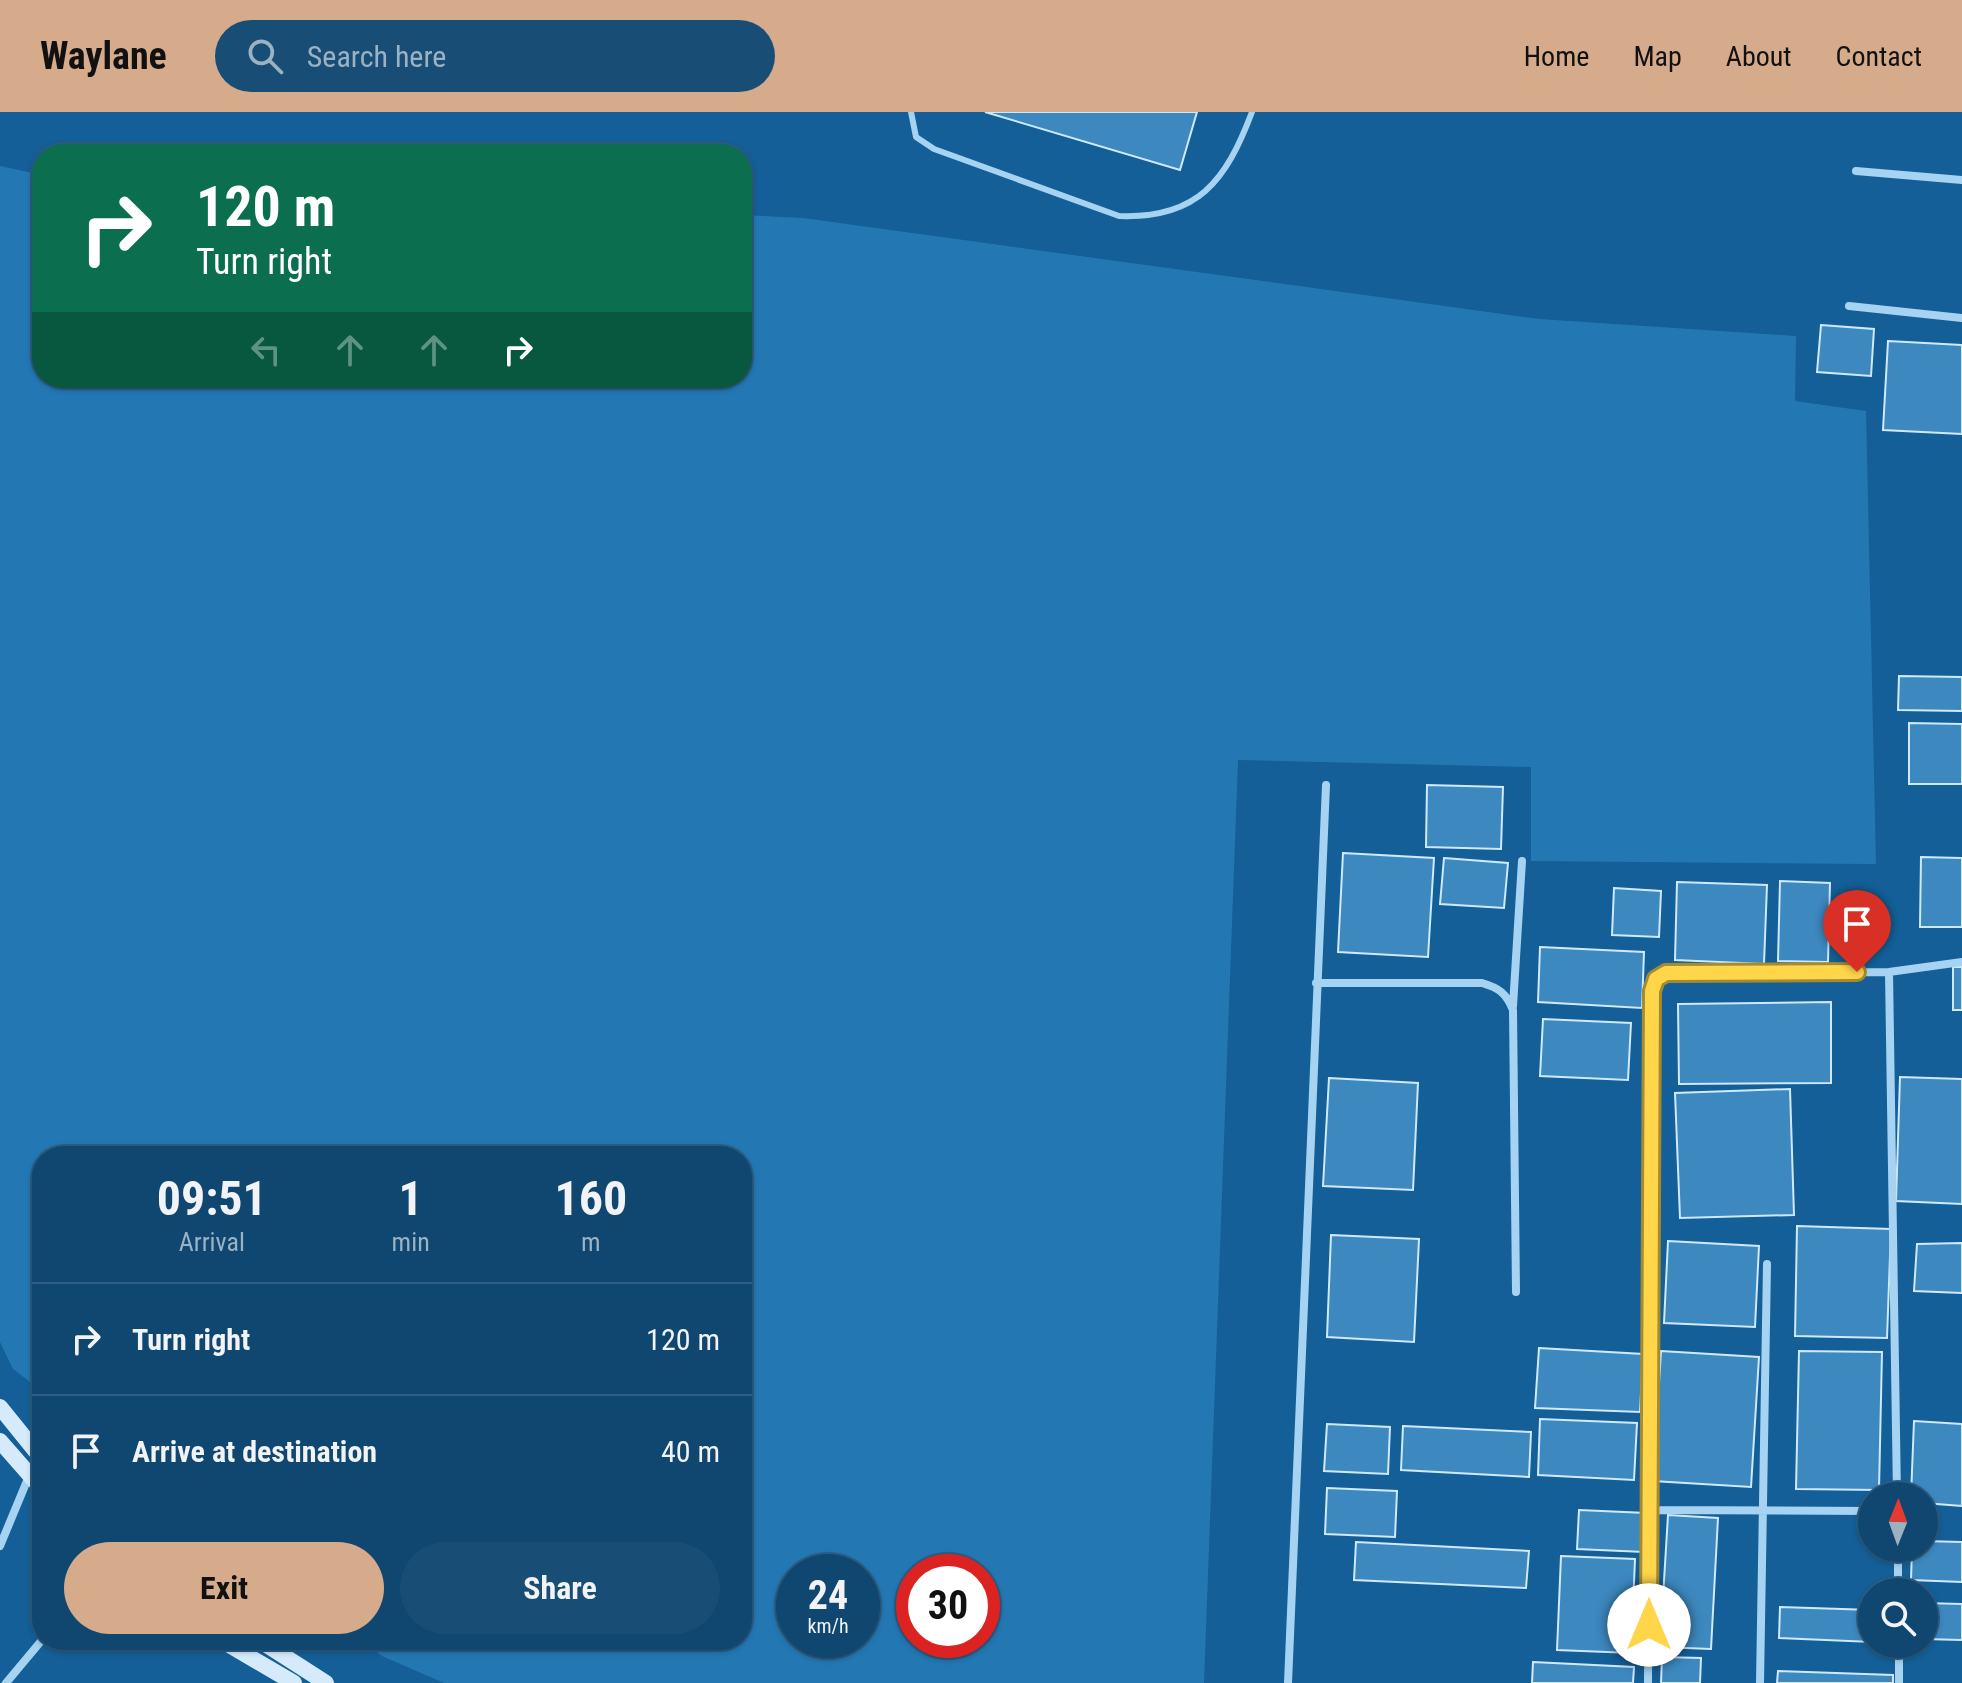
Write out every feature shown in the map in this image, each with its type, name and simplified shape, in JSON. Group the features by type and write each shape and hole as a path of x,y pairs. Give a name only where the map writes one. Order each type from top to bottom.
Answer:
{"main road":[{"path":"0,1407 32,1447"},
{"path":"0,1441 32,1479"},
{"path":"238,1650 294,1683"},
{"path":"275,1650 326,1683"}],"street":[{"path":"1856,171 1962,180"},
{"path":"1849,306 1962,318"},
{"path":"1288,1683 1326,785"},
{"path":"1516,1292 1513,1010 1522,861"},
{"path":"1648,1683 1652,991 1656,979 1666,973 1889,972 1962,962"},
{"path":"1889,972 1897,1482"},
{"path":"1316,983 1482,983 1503,991 1513,1010"},
{"path":"1760,1683 1767,1264"},
{"path":"0,1546 29,1476"},
{"path":"1649,1510 1858,1511"},
{"path":"6,1683 34,1650"},
{"path":"1899,1658 1899,1683"}],"lane":[{"path":"911,112 916,137 934,149 1119,216 1147,217 1176,209 1210,191 1242,138 1252,112"}],"shaded area":[{"path":"0,166 32,173 32,388 752,388 752,215 803,218 1539,319 1796,336 1795,401 1866,411 1876,864 1531,861 1531,767 1238,760 1204,1683 444,1683 374,1650 752,1650 752,1146 32,1146 32,1383 13,1369 0,1342"}],"building":[{"path":"985,112 1197,112 1180,170"},
{"path":"1821,325 1874,329 1871,376 1817,372"},
{"path":"1888,341 1962,345 1962,434 1883,430"},
{"path":"1899,676 1962,677 1962,711 1898,710"},
{"path":"1909,723 1962,724 1962,784 1909,784"},
{"path":"1427,785 1503,787 1501,849 1426,847"},
{"path":"1343,853 1434,858 1428,957 1338,952"},
{"path":"1921,857 1962,858 1962,927 1920,927"},
{"path":"1444,858 1508,863 1504,908 1440,904"},
{"path":"1780,881 1830,883 1828,962 1778,961"},
{"path":"1677,882 1767,885 1764,964 1675,960"},
{"path":"1614,888 1661,891 1659,937 1612,935"},
{"path":"1540,947 1644,952 1642,1008 1538,1002"},
{"path":"1953,967 1962,967 1962,1010 1953,1010"},
{"path":"1831,1002 1831,1083 1679,1084 1678,1004"},
{"path":"1543,1019 1631,1023 1628,1080 1540,1076"},
{"path":"1900,1077 1962,1079 1962,1204 1896,1201"},
{"path":"1329,1078 1418,1083 1413,1190 1323,1186"},
{"path":"1790,1089 1794,1215 1680,1218 1675,1093"},
{"path":"1797,1226 1891,1229 1887,1338 1795,1336"},
{"path":"1331,1235 1419,1239 1414,1342 1327,1337"},
{"path":"1668,1241 1759,1246 1755,1327 1664,1323"},
{"path":"1962,1243 1962,1293 1914,1291 1917,1244"},
{"path":"1539,1348 1643,1354 1640,1412 1535,1408"},
{"path":"1661,1351 1759,1357 1751,1487 1653,1481"},
{"path":"1799,1351 1882,1352 1879,1482 1858,1482 1858,1490 1796,1489"},
{"path":"1540,1419 1637,1423 1634,1480 1538,1475"},
{"path":"1914,1421 1962,1424 1962,1506 1938,1504 1938,1482 1912,1482"},
{"path":"1327,1424 1390,1427 1388,1474 1324,1471"},
{"path":"1403,1426 1531,1432 1529,1477 1401,1470"},
{"path":"1327,1488 1397,1491 1395,1537 1325,1534"},
{"path":"1579,1510 1646,1513 1644,1552 1577,1549"},
{"path":"1668,1515 1718,1518 1711,1649 1660,1647"},
{"path":"1938,1541 1962,1542 1962,1582 1911,1578 1912,1562 1938,1562"},
{"path":"1356,1542 1529,1551 1526,1588 1354,1580"},
{"path":"1561,1556 1635,1559 1631,1653 1557,1650"},
{"path":"1938,1603 1962,1604 1962,1640 1938,1639"},
{"path":"1780,1607 1858,1610 1858,1641 1779,1638"},
{"path":"1662,1657 1701,1658 1700,1683 1661,1683"},
{"path":"1533,1662 1634,1667 1633,1683 1532,1683"},
{"path":"1778,1671 1893,1675 1893,1683 1777,1683"}],"route":[{"path":"1649,1625 1652,991 1656,979 1666,973 1857,972"}]}
